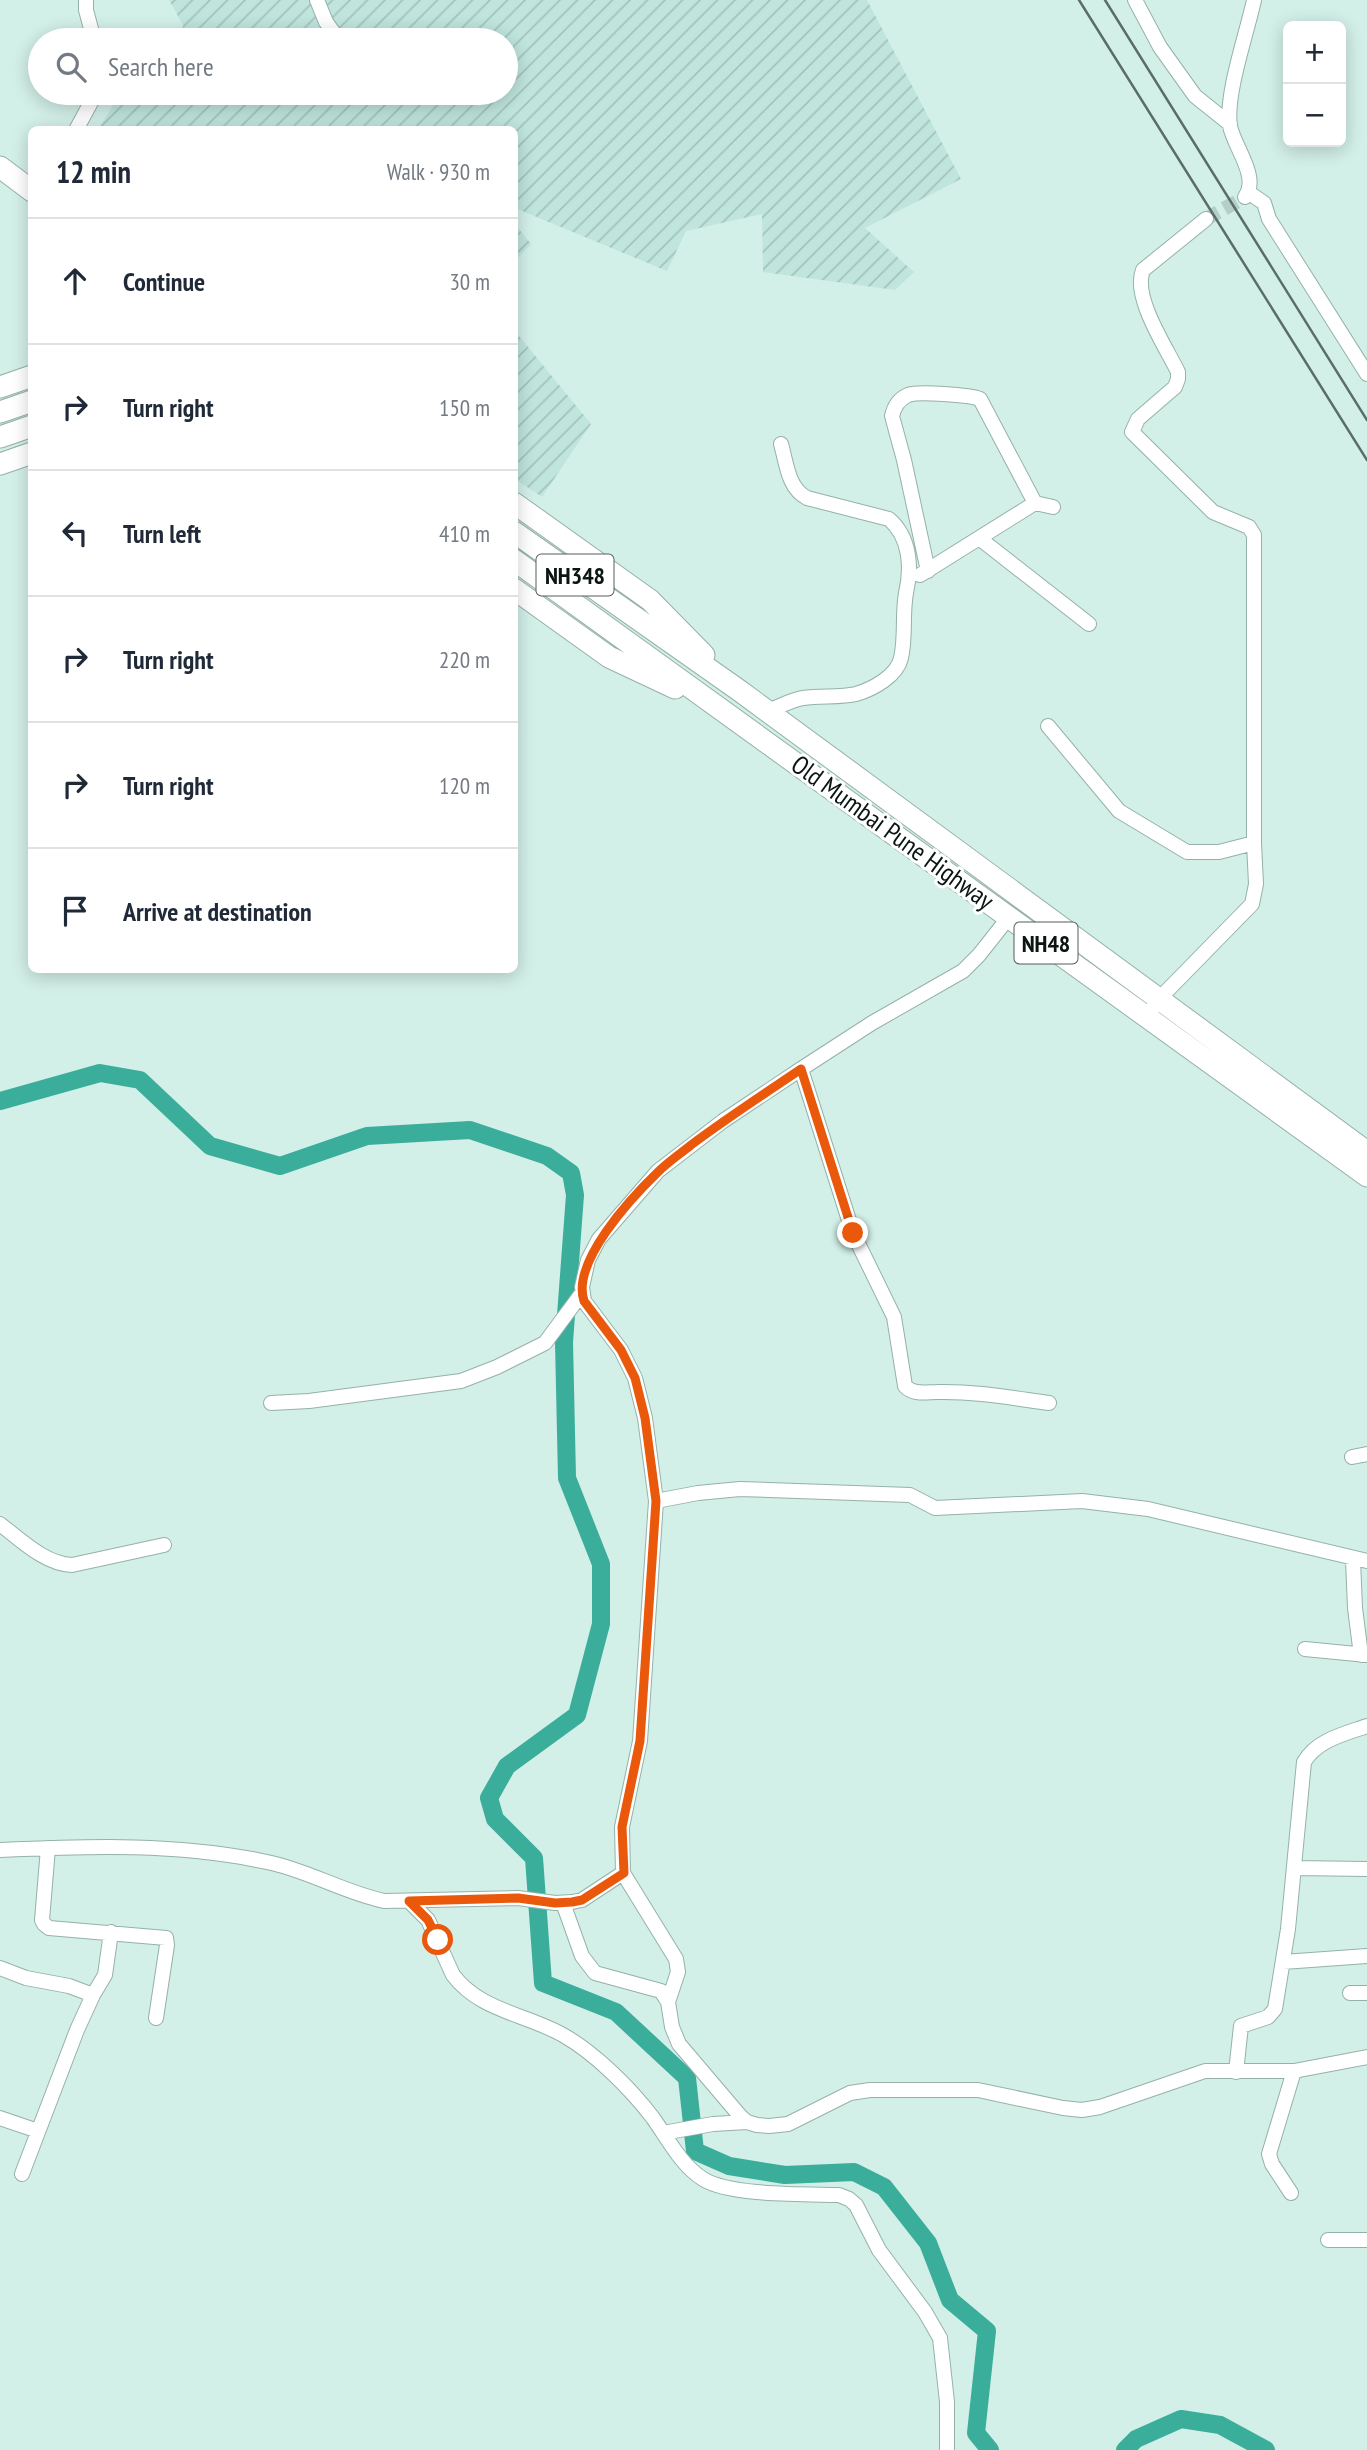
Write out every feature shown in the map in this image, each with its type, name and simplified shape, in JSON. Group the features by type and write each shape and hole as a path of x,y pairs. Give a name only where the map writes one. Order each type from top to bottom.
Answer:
{"highway":[{"path":"0,167 28,188"},
{"path":"0,387 28,377"},
{"path":"0,412 28,402"},
{"path":"0,437 28,427"},
{"path":"0,464 28,454"},
{"name":"NH48","path":"518,506 650,600 740,691"},
{"name":"NH348","path":"518,535 740,691"},
{"name":"NH348","path":"518,564 725,710"},
{"name":"NH48","path":"518,592 609,657 725,710"},
{"name":"Old Mumbai Pune Highway","path":"740,691 1367,1176"},
{"name":"Old Mumbai Pune Highway","path":"725,710 1009,917 1153,1008 1367,1152"}],"street":[{"path":"86,0 91,28"},
{"path":"317,0 330,28"},
{"path":"1135,0 1160,47 1195,96 1230,124"},
{"path":"1254,0 1229,104 1230,124 1248,173 1247,195 1264,202 1269,219 1367,374"},
{"path":"78,126 90,105"},
{"path":"1153,1008 1252,904 1256,884 1254,535 1249,527 1213,512 1132,432 1138,419 1175,387 1178,379 1178,372 1142,300 1140,276 1143,270 1206,219"},
{"path":"928,571 892,416 899,402 911,394 968,395 980,399 1035,503"},
{"path":"767,711 799,698 856,694 880,683 897,670 902,658 904,608 909,580 908,549 898,526 889,519 797,493 781,444"},
{"path":"909,580 928,571 1035,503 1053,507"},
{"path":"979,538 1089,624"},
{"path":"1048,726 1119,811 1187,852 1219,852 1254,843"},
{"path":"271,1404 461,1381 545,1343 579,1297 589,1260 599,1239 658,1171 723,1121 801,1069 872,1023 963,971 1009,917"},
{"path":"801,1069 853,1233 894,1317 905,1386 917,1392 958,1392 1049,1403"},
{"path":"579,1297 621,1350 635,1378 645,1418 656,1501 640,1741 622,1827 624,1873 676,1959 678,1972 668,2002"},
{"path":"1352,1457 1367,1454"},
{"path":"656,1501 740,1489 910,1495 934,1508 1082,1501 1148,1509 1360,1561 1355,1608 1364,1655 1305,1649"},
{"path":"0,1524 60,1565 72,1565 164,1545"},
{"path":"1236,2072 1239,2030 1245,2024 1273,2013 1283,1962 1295,1868 1304,1762 1311,1751 1331,1739 1367,1726"},
{"path":"0,1850 145,1846 201,1850 270,1862 365,1897 384,1901 518,1898 559,1903 582,1900 624,1873"},
{"path":"48,1848 42,1920 49,1928 163,1936 168,1940 156,2018"},
{"path":"1295,1868 1367,1869"},
{"path":"409,1901 428,1920 453,1975 464,1987 488,2004 563,2035 599,2063 630,2092 680,2158 703,2179 728,2189 839,2196 856,2205 880,2250 925,2312 940,2338 947,2402 947,2450"},
{"path":"559,1903 582,1956 594,1973 656,1989 665,1995 679,2044 747,2122"},
{"path":"22,2174 93,1995 105,1975 111,1932"},
{"path":"1283,1962 1367,1956"},
{"path":"0,1968 26,1978 69,1986 93,1995"},
{"path":"1350,1993 1367,1993"},
{"path":"663,2133 705,2125 747,2122 769,2126 788,2124 850,2093 870,2090 978,2091 1082,2110 1151,2092 1196,2073 1294,2071 1367,2057"},
{"path":"1291,2193 1272,2164 1269,2154 1294,2071"},
{"path":"0,2118 38,2131"},
{"path":"1328,2241 1367,2240"}],"shaded area":[{"path":"169,0 867,0 961,179 865,228 914,272 895,290 763,272 762,214 686,231 667,271 518,209 518,126 100,126 113,105 518,105 518,28 182,28"},
{"path":"518,228 531,244 518,258"},
{"path":"518,335 591,424 542,497 518,481"}],"waterway":[{"path":"0,1101 100,1073 140,1080 210,1146 280,1166 367,1136 470,1130 547,1156 571,1173 575,1195 564,1342 567,1478 601,1564 601,1624 577,1715 507,1766 489,1798 495,1819 534,1858 543,1983 616,2012 687,2078 695,2151 729,2166 785,2175 854,2172 884,2187 928,2243 950,2300 987,2331 976,2433 990,2450"},
{"path":"1125,2450 1136,2439 1181,2419 1220,2425 1266,2450"}],"tunnel":[{"path":"1206,219 1245,197"}],"railway":[{"path":"1079,0 1367,460"},
{"path":"1105,0 1367,420"}],"route":[{"path":"438,1940 428,1920 409,1901 518,1898 555,1903 572,1902 582,1900 624,1873 622,1827 640,1741 656,1501 645,1418 635,1378 621,1350 584,1301 582,1293 589,1260 599,1239 658,1171 723,1121 801,1069 853,1233"}]}
